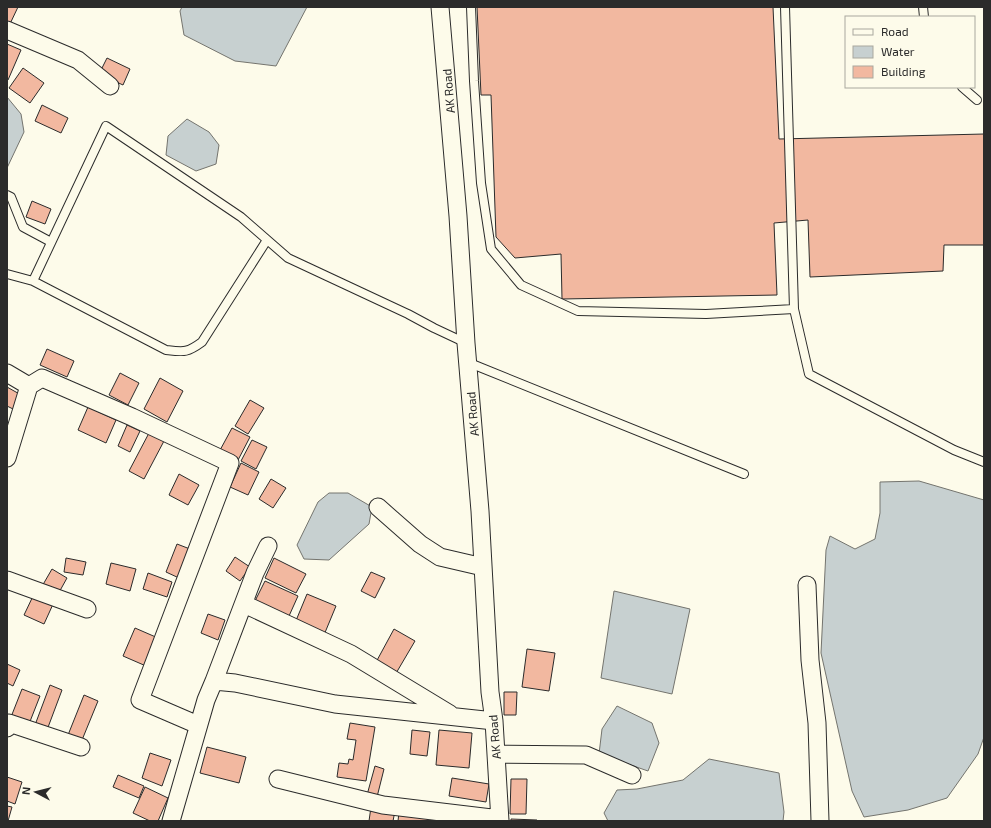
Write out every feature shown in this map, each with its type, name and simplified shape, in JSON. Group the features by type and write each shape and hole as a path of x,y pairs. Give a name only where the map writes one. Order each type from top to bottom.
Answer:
{"street":[{"name":"AK Road","path":"440,7 458,216 467,362 480,511 490,692 494,721 500,820"},
{"path":"7,30 78,60 110,86"},
{"path":"7,373 29,386"},
{"path":"7,458 29,386 42,378 132,417 230,463 140,700 198,725"},
{"path":"378,507 420,544 440,557 483,567"},
{"path":"171,821 206,700 268,546"},
{"path":"7,580 87,609"},
{"path":"807,585 810,660 817,723 820,821"},
{"path":"244,604 351,654 453,716"},
{"path":"214,681 236,683 335,704 494,721"},
{"path":"7,728 9,723 81,747"},
{"path":"496,754 586,755 632,776"},
{"path":"278,779 383,805 500,820"}],"lane":[{"path":"471,7 474,81 481,183 491,249 521,285 578,311 706,314 794,309"},
{"path":"786,7 794,309 809,374 954,450 984,462"},
{"path":"963,88 977,100"},
{"path":"33,281 106,126 241,217 288,258 466,343"},
{"path":"7,195 11,197 23,227 51,242"},
{"path":"7,274 33,281 166,350 178,352 190,350 202,342 267,240"},
{"path":"467,362 744,474"}],"water":[{"path":"182,7 307,7 276,66 235,61 184,35 180,11"},
{"path":"7,97 21,114 24,132 7,168"},
{"path":"187,119 209,132 219,145 216,164 196,171 166,155 168,136"},
{"path":"919,481 984,500 984,737 978,754 947,798 908,810 864,817 852,791 821,653 826,550 830,536 855,549 875,539 880,513 880,482"},
{"path":"329,493 348,493 372,507 369,524 329,560 304,559 297,545 318,502"},
{"path":"614,591 690,609 672,694 601,678"},
{"path":"617,706 652,723 659,743 648,771 599,754 602,729"},
{"path":"709,759 779,773 784,812 783,821 608,821 604,813 617,790 637,789 683,780"}],"building":[{"path":"7,7 18,7 9,26 7,25"},
{"path":"477,7 773,7 779,139 984,134 984,245 944,245 943,271 810,277 808,220 774,223 777,295 562,299 561,254 515,258 496,237 491,95 481,95"},
{"path":"7,44 21,50 8,80 7,79"},
{"path":"107,58 130,69 123,85 99,74"},
{"path":"23,68 44,83 30,103 9,88"},
{"path":"42,105 68,118 61,133 35,121"},
{"path":"32,201 51,209 45,224 26,217"},
{"path":"47,349 74,361 67,377 40,365"},
{"path":"120,373 139,383 128,405 109,395"},
{"path":"160,378 183,391 167,422 144,409"},
{"path":"7,387 23,396 15,410 7,406"},
{"path":"250,400 264,408 248,434 235,426"},
{"path":"88,407 116,420 106,443 78,430"},
{"path":"127,425 140,431 130,452 118,446"},
{"path":"232,428 250,437 237,462 219,452"},
{"path":"149,433 164,441 144,479 129,471"},
{"path":"252,440 267,447 256,469 241,461"},
{"path":"241,463 259,472 248,495 230,487"},
{"path":"179,474 199,485 188,505 169,495"},
{"path":"271,479 286,488 273,508 259,499"},
{"path":"177,544 190,549 179,578 166,572"},
{"path":"235,557 250,567 240,581 226,571"},
{"path":"66,558 86,562 83,575 64,572"},
{"path":"274,558 306,574 296,593 265,578"},
{"path":"111,563 136,569 130,591 106,584"},
{"path":"52,569 67,578 57,596 41,588"},
{"path":"371,572 385,578 375,598 361,591"},
{"path":"148,573 172,582 167,597 143,589"},
{"path":"265,581 298,596 289,616 255,601"},
{"path":"34,594 54,602 44,624 24,615"},
{"path":"307,594 336,606 324,635 295,623"},
{"path":"208,614 225,620 218,640 201,633"},
{"path":"135,628 158,638 146,666 123,656"},
{"path":"394,629 415,641 395,675 375,664"},
{"path":"527,649 555,653 549,691 522,687"},
{"path":"7,664 20,670 13,686 7,683"},
{"path":"50,685 62,690 47,730 35,725"},
{"path":"22,689 40,696 29,724 11,717"},
{"path":"504,692 517,692 516,715 504,715"},
{"path":"84,695 98,701 82,740 68,735"},
{"path":"350,723 375,727 366,781 337,777 339,763 348,764 349,759 353,760 356,740 347,739"},
{"path":"412,730 430,732 427,756 410,754"},
{"path":"439,730 472,733 469,768 436,765"},
{"path":"207,747 246,757 239,783 200,773"},
{"path":"150,753 171,760 162,786 142,778"},
{"path":"375,766 384,769 377,797 367,795"},
{"path":"118,775 144,786 139,798 113,787"},
{"path":"7,777 22,782 15,804 7,801"},
{"path":"452,778 489,784 486,802 449,796"},
{"path":"511,779 527,779 526,814 510,814"},
{"path":"145,787 168,798 158,821 150,821 133,813"},
{"path":"7,806 12,807 8,821 7,821"},
{"path":"371,807 395,811 393,821 369,821"},
{"path":"399,812 428,816 427,821 398,821"},
{"path":"511,819 537,820 537,821 511,821"}]}
